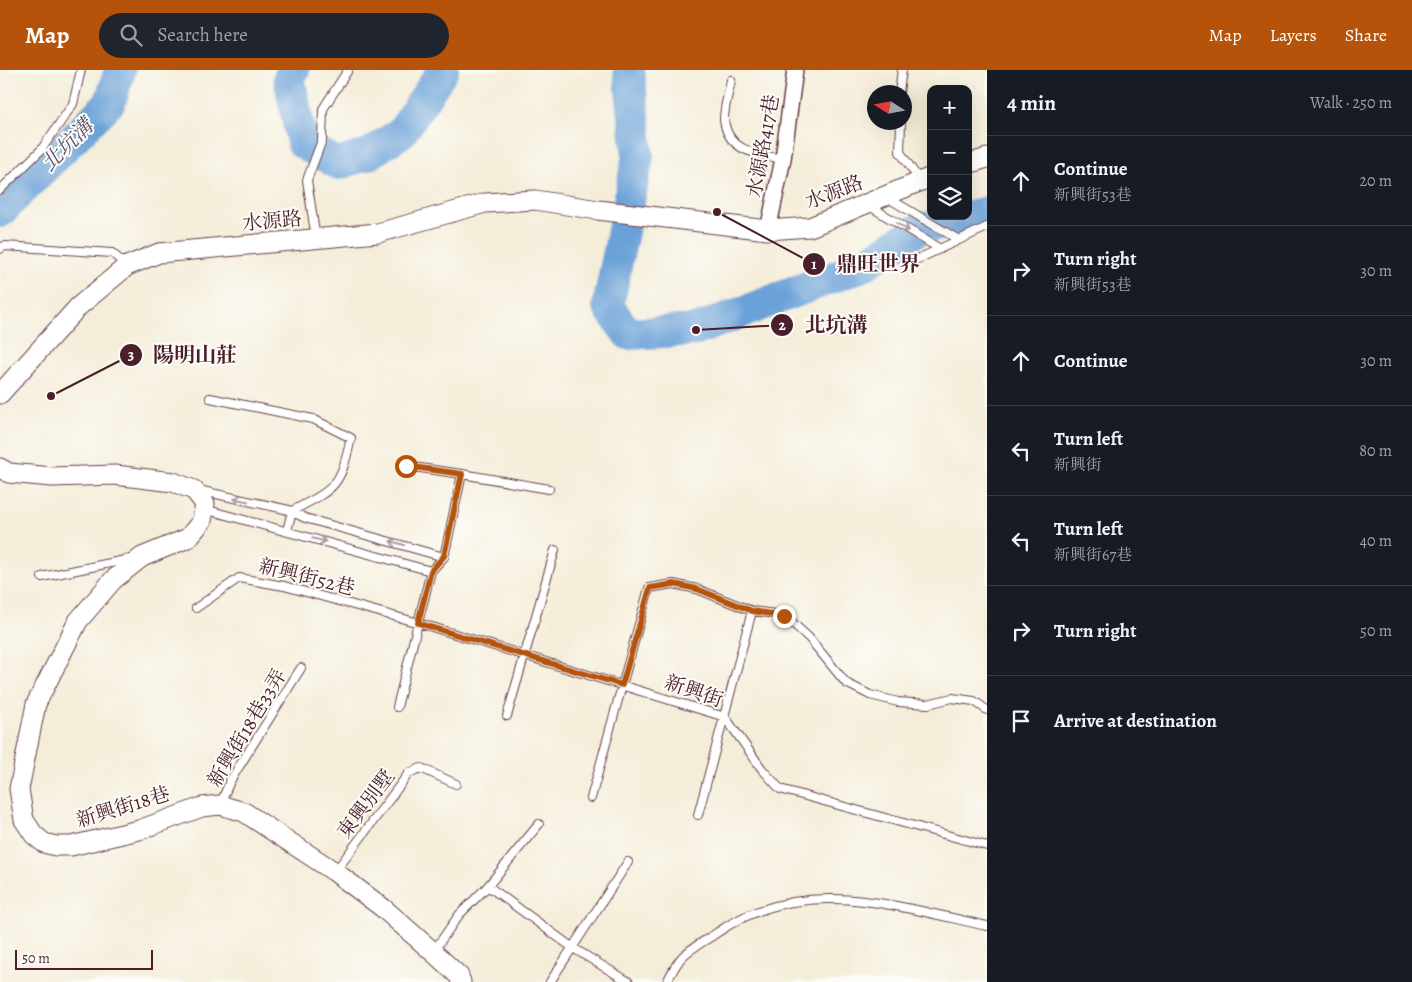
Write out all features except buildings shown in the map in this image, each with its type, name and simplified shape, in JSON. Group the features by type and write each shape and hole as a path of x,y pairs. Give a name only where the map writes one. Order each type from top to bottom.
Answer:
{"street":[{"name":"水源路417巷","path":"768,230 783,159 795,70"},
{"path":"972,163 987,158"},
{"name":"水源路","path":"0,394 78,308 127,266 159,253 378,233 485,203 535,200 598,210 768,230 810,227 926,179"},
{"path":"0,468 9,473 52,477 115,475 173,482 194,490 205,504 204,509"},
{"name":"新興街18巷","path":"204,509 202,521 188,538 142,557 113,580 78,622 36,704 19,789 24,820 34,835 44,843 56,846 71,846 131,832 202,807 220,805 244,812 335,872 383,908 433,952 458,976 461,982"}],"lane":[{"path":"0,190 41,150 73,104 82,70"},
{"path":"316,240 307,180 322,140 323,108 348,70"},
{"path":"900,85 902,70"},
{"path":"731,80 724,119 732,141 747,152 783,159"},
{"path":"901,130 900,152 926,179"},
{"path":"886,196 959,240"},
{"path":"866,204 940,249"},
{"path":"907,264 987,227"},
{"path":"1,246 112,253 127,266"},
{"path":"210,398 313,419 351,438 345,465 333,488 292,511 287,531"},
{"path":"406,466 550,489"},
{"path":"397,707 431,571 444,556 462,474"},
{"path":"194,490 292,511 305,518 444,556"},
{"path":"204,509 431,571"},
{"path":"506,716 555,550"},
{"path":"42,577 142,557"},
{"name":"新興街52巷","path":"196,608 238,578 284,586 418,623"},
{"path":"591,798 650,588 674,584 681,585 697,589 752,611 784,616 809,638 846,683 870,695 898,702 928,704 952,698 974,701 987,710"},
{"path":"698,815 752,611"},
{"name":"新興街","path":"418,623 724,717 762,769 780,789 987,846"},
{"name":"新興街18巷33弄","path":"220,805 230,782 301,668"},
{"name":"東興別墅","path":"335,872 409,774 421,768 456,784"},
{"path":"433,952 459,915 488,886 539,824"},
{"path":"550,982 628,862"},
{"path":"488,886 573,948 629,982"},
{"path":"666,982 682,956 735,920 769,908 813,898 872,901 987,926"}],"waterway":[{"name":"北坑溝","path":"0,212 110,102 120,70"},
{"name":"北坑溝","path":"294,70 289,77 302,143 338,164 369,154 402,132 443,70"},
{"name":"北坑溝","path":"629,70 638,156 608,306 628,334 696,330 862,266 919,229 987,212"}],"place":[{"name":"鼎旺世界","path":"717,212"},
{"name":"北坑溝","path":"696,330"},
{"name":"陽明山莊","path":"51,396"}],"route":[{"path":"406,466 462,474 444,556 431,571 418,623 622,685 650,588 674,584 697,589 752,611 784,616"}]}
